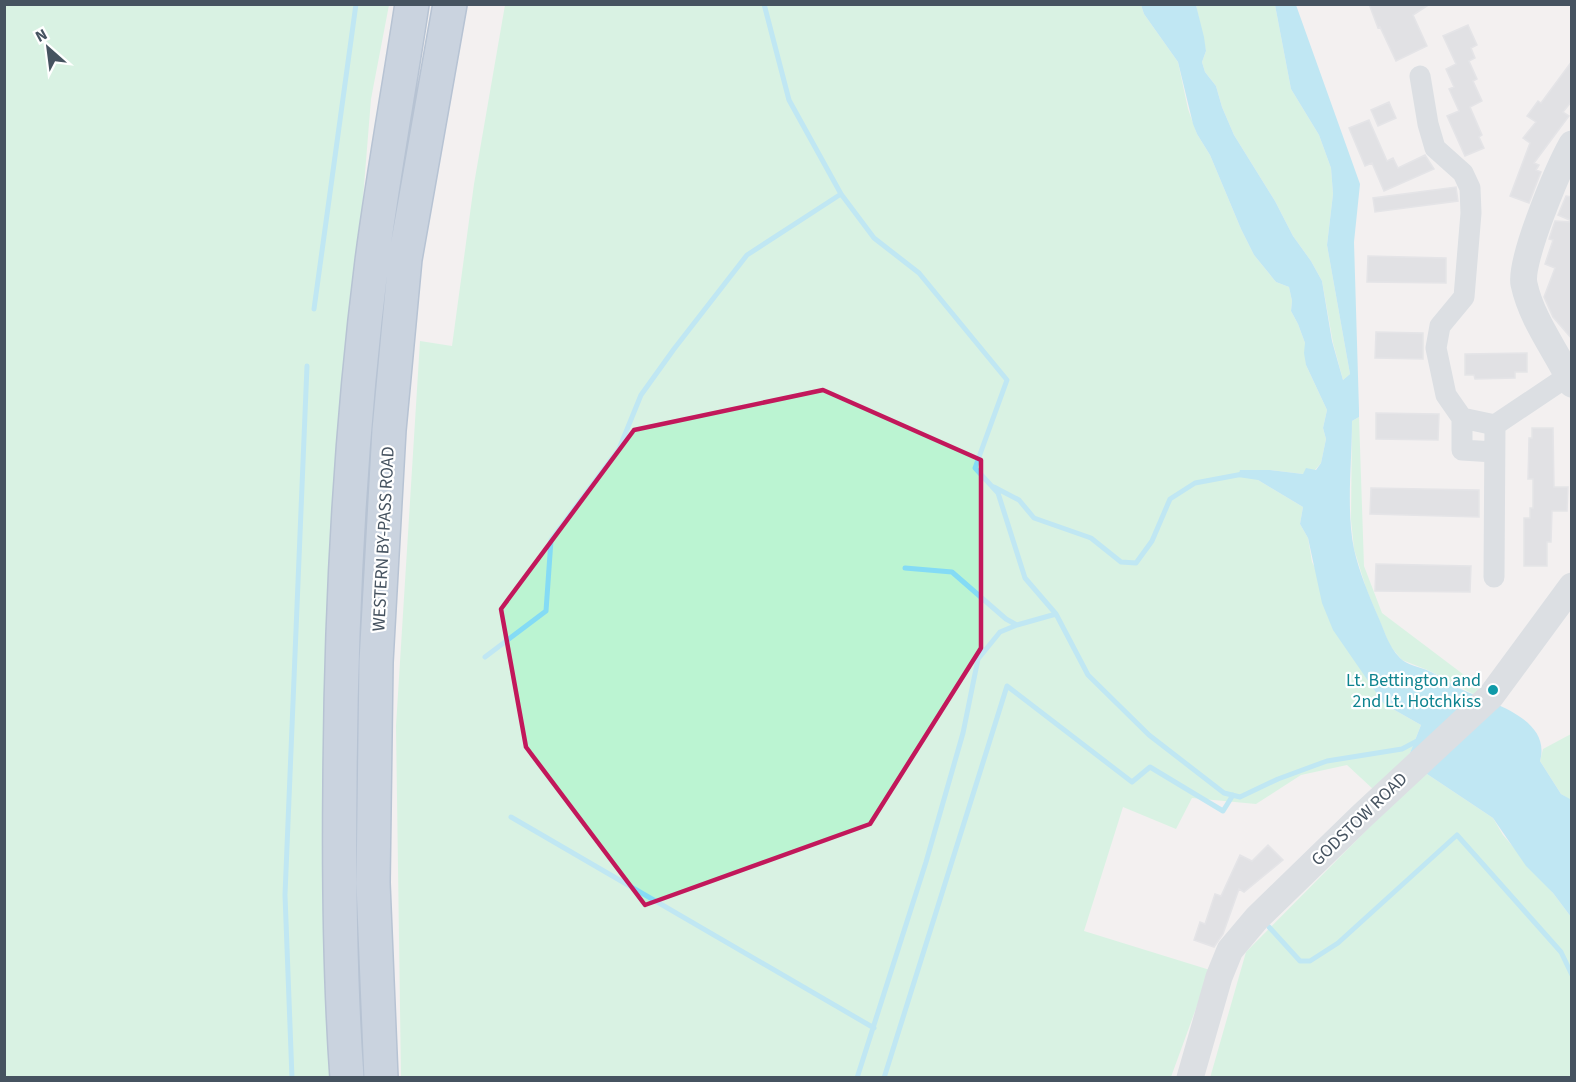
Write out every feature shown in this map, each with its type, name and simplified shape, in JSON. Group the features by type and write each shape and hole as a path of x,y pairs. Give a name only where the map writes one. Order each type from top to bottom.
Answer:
{"highway":[{"name":"WESTERN BY-PASS ROAD","path":"347,1077 342,1005 339,872 340,685 345,567 372,261 412,4"},
{"name":"WESTERN BY-PASS ROAD","path":"381,1077 373,883 375,662 387,452 405,259 450,4"}],"street":[{"path":"1420,76 1428,124 1435,148 1463,173 1470,188 1471,213 1464,297 1440,326 1436,348 1446,395 1462,418 1462,450 1494,452"},
{"path":"1462,418 1495,425 1570,380 1542,332 1528,300 1523,280 1525,263 1539,222 1561,163 1572,144"},
{"path":"1494,577 1495,425"},
{"name":"GODSTOW ROAD","path":"1190,1077 1219,977 1230,950 1257,918 1416,764 1491,696 1572,586"}],"highlighted area":[{"path":"823,390 981,460 981,648 870,824 645,905 526,747 501,609 634,430"}],"green space":[{"path":"5,5 389,5 371,99 337,522 335,1077 5,1078"},
{"path":"505,5 1141,5 1144,14 1178,62 1188,109 1197,134 1210,155 1241,229 1254,255 1276,282 1289,287 1292,301 1291,311 1305,343 1306,365 1327,410 1323,428 1326,439 1321,463 1315,470 1303,474 1270,470 1258,480 1303,507 1300,524 1308,538 1312,562 1384,704 1421,725 1410,753 1374,790 1347,765 1301,775 1256,804 1192,798 1176,829 1123,807 1084,931 1210,970 1171,1077 401,1078 396,726 420,341 452,346 474,184"},
{"path":"1196,5 1275,5 1291,89 1319,135 1331,168 1333,194 1327,245 1350,374 1343,380 1333,343 1322,281 1234,135 1216,86 1205,72 1202,62 1206,51"},
{"path":"1359,417 1364,566 1382,613 1484,690 1479,697 1430,671 1402,660 1390,646 1366,588 1354,549 1351,520 1352,421"},
{"path":"1571,734 1571,810 1569,799 1561,794 1540,761 1543,749"},
{"path":"1424,772 1493,818 1503,835 1571,917 1571,1077 1210,1078 1246,952"}],"water":[{"path":"1141,5 1196,5 1206,51 1202,62 1205,72 1216,86 1234,135 1322,281 1332,341 1343,380 1350,374 1327,245 1333,194 1331,168 1319,135 1291,89 1275,5 1296,5 1360,184 1354,242 1359,417 1352,421 1350,502 1352,534 1358,565 1387,637 1400,658 1516,714 1537,734 1541,746 1540,761 1561,794 1570,799 1572,810 1571,917 1553,893 1526,866 1493,818 1424,772 1410,753 1421,725 1384,704 1333,630 1322,603 1308,538 1300,524 1303,507 1258,480 1238,477 1240,470 1270,470 1303,474 1306,468 1316,470 1321,463 1326,439 1323,428 1327,410 1306,365 1305,343 1291,311 1292,301 1289,287 1276,282 1254,255 1210,155 1193,124 1178,62 1144,14"}],"building":[{"path":"1369,4 1430,4 1413,15 1427,46 1396,61 1380,27 1378,28"},
{"path":"1468,25 1477,45 1471,48 1475,58 1469,61 1477,79 1473,81 1482,101 1470,107 1482,135 1479,137 1484,148 1465,156 1447,116 1459,111 1449,89 1454,87 1446,69 1456,64 1443,36"},
{"path":"1572,61 1572,101 1563,112 1569,116 1534,163 1539,165 1536,170 1541,172 1529,203 1510,196 1530,143 1523,138 1536,122 1527,116 1538,101 1541,103"},
{"path":"1389,102 1396,118 1378,126 1371,110"},
{"path":"1369,120 1387,161 1393,158 1398,168 1425,155 1434,169 1384,191 1372,163 1365,166 1349,128"},
{"path":"1456,187 1458,201 1375,212 1373,198"},
{"path":"1566,196 1572,197 1572,221 1558,215"},
{"path":"1555,221 1572,222 1572,339 1553,317 1544,297 1555,268 1545,264 1553,240 1549,239"},
{"path":"1368,256 1446,258 1446,283 1367,282"},
{"path":"1376,332 1423,333 1423,359 1375,358"},
{"path":"1527,353 1527,372 1515,372 1515,378 1475,379 1474,375 1465,375 1465,354"},
{"path":"1376,413 1439,414 1438,440 1376,439"},
{"path":"1532,428 1553,428 1554,487 1568,487 1567,511 1552,511 1551,542 1547,542 1547,566 1524,566 1524,518 1530,518 1530,508 1533,508 1533,479 1528,479 1529,438 1532,438"},
{"path":"1371,488 1479,490 1479,517 1370,514"},
{"path":"1376,564 1471,566 1470,592 1375,591"},
{"path":"1268,845 1283,860 1244,892 1239,889 1223,934 1214,947 1194,940 1200,922 1205,924 1215,894 1221,896 1240,855 1252,861"}],"waterway":[{"path":"314,309 356,4"},
{"path":"764,4 789,100 841,194"},
{"path":"485,657 546,611 551,540 619,449 641,395 674,349 747,255 841,194 874,238 919,273 1007,380 975,468 998,493 1025,578 1056,614 1088,675 1149,735 1224,793 1240,797 1278,779 1327,761 1402,749 1419,740"},
{"path":"292,1078 285,895 307,366"},
{"path":"994,487 1019,500 1034,518 1091,538 1121,562 1136,563 1152,541 1170,499 1195,483 1243,474"},
{"path":"905,568 952,572 1006,619 1017,625 1056,614"},
{"path":"857,1078 926,862 963,733 978,659 1000,632 1017,625"},
{"path":"884,1078 1007,686 1132,782 1150,767 1223,811 1233,795"},
{"path":"511,817 874,1028"},
{"path":"1269,927 1300,961 1310,961 1338,943 1457,835 1561,952 1572,975"}],"place":[{"name":"Lt. Bettington and 2nd Lt. Hotchkiss","path":"1493,690"}]}
